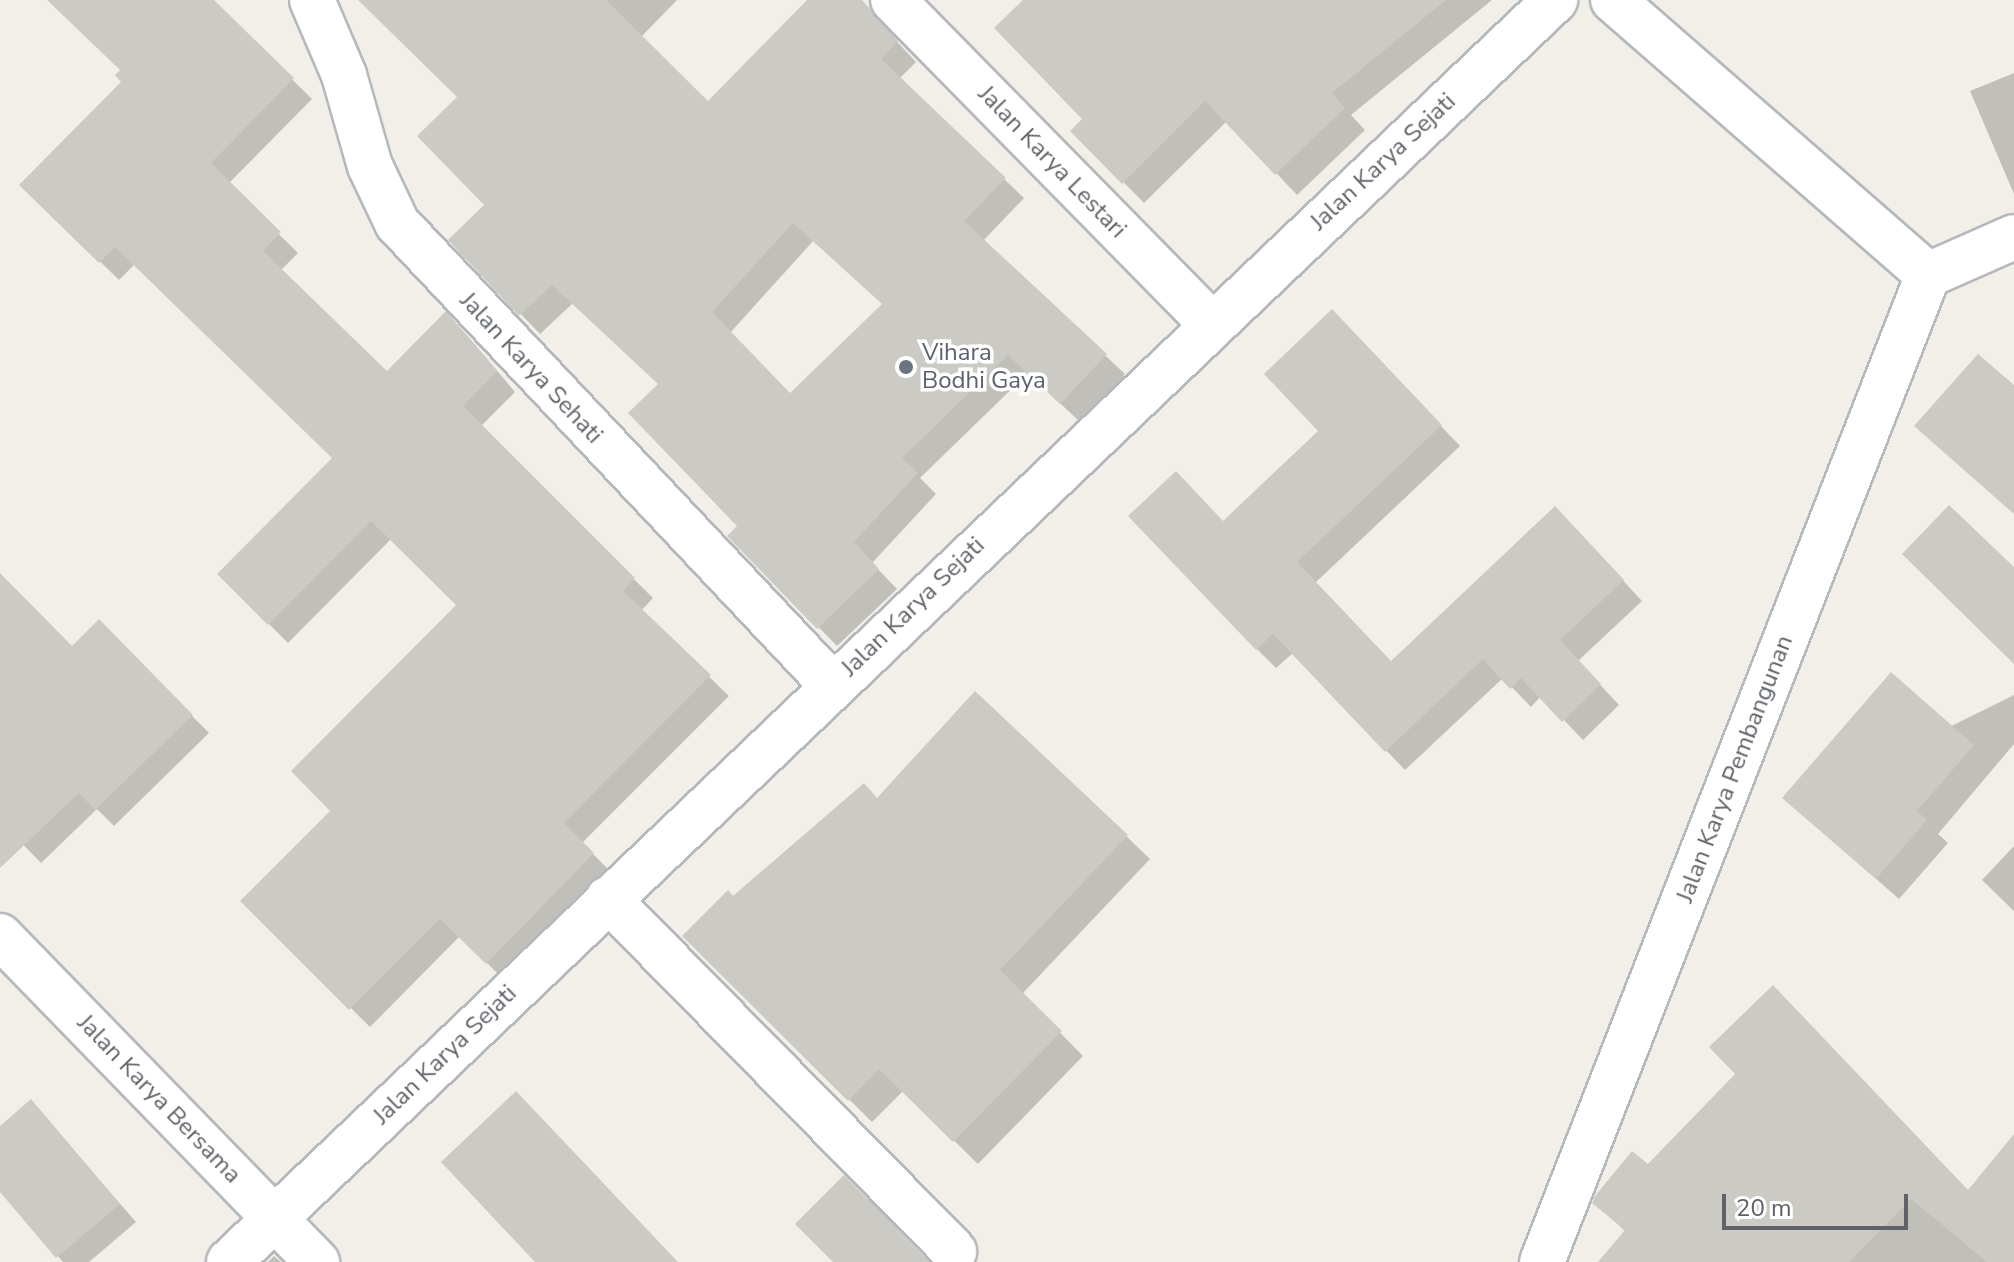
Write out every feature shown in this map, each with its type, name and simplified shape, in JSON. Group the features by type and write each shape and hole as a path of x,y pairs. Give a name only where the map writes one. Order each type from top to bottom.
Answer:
{"street":[{"name":"Jalan Karya Sehati","path":"312,0 344,75 370,166 397,223 832,685"},
{"name":"Jalan Karya Lestari","path":"893,0 1211,324"},
{"name":"Jalan Karya Sejati","path":"229,1262 1211,324 1555,0"},
{"path":"1613,0 1928,275 2014,237"},
{"name":"Jalan Karya Pembangunan","path":"1542,1262 1928,275"},
{"path":"608,899 954,1251"},
{"name":"Jalan Karya Bersama","path":"0,936 317,1262"}],"building":[{"path":"47,0 214,0 294,78 211,163 281,232 263,251 387,371 446,311 497,371 463,406 635,578 623,591 711,675 564,823 594,853 486,964 440,919 349,1010 240,901 330,811 291,771 456,605 371,521 268,625 217,574 332,458 115,247 99,263 19,185 121,82 115,75 120,70"},
{"path":"358,0 606,0 708,101 807,0 862,0 898,41 881,59 1006,178 964,221 1107,354 1060,404 1008,355 902,458 918,473 854,542 879,569 817,629 727,536 737,526 628,413 658,384 552,285 519,316 448,240 484,205 417,136 457,97","holes":["793,223 882,304 790,393 712,312"]},
{"path":"1023,0 1446,0 1332,93 1345,108 1275,175 1205,101 1122,184 1070,131 1082,119 994,28"},
{"path":"1332,309 1442,425 1297,562 1391,661 1555,506 1624,580 1560,640 1601,684 1562,722 1521,678 1510,689 1483,659 1385,752 1273,634 1256,650 1128,516 1176,471 1223,521 1318,431 1264,374"},
{"path":"1978,354 2014,385 2014,514 1914,426"},
{"path":"1949,505 2014,567 2014,664 1902,554"},
{"path":"0,573 72,646 99,619 193,715 95,810 79,793 0,868"},
{"path":"1891,672 1974,745 1917,811 1927,820 1876,879 1782,798"},
{"path":"975,691 1128,835 1000,970 1062,1031 953,1142 879,1069 848,1101 682,936 728,890 733,896 864,783 877,798"},
{"path":"1773,985 1968,1190 2014,1134 2014,1262 1987,1262 1911,1199 1849,1262 1598,1262 1625,1230 1592,1203 1595,1196 1632,1151 1648,1164 1735,1074 1709,1047"},
{"path":"516,1091 678,1262 535,1262 441,1162"},
{"path":"31,1099 120,1204 56,1258 0,1192 0,1126"},
{"path":"844,1175 930,1262 833,1262 795,1224"}],"place":[{"name":"Vihara Bodhi Gaya","path":"906,367"}]}
